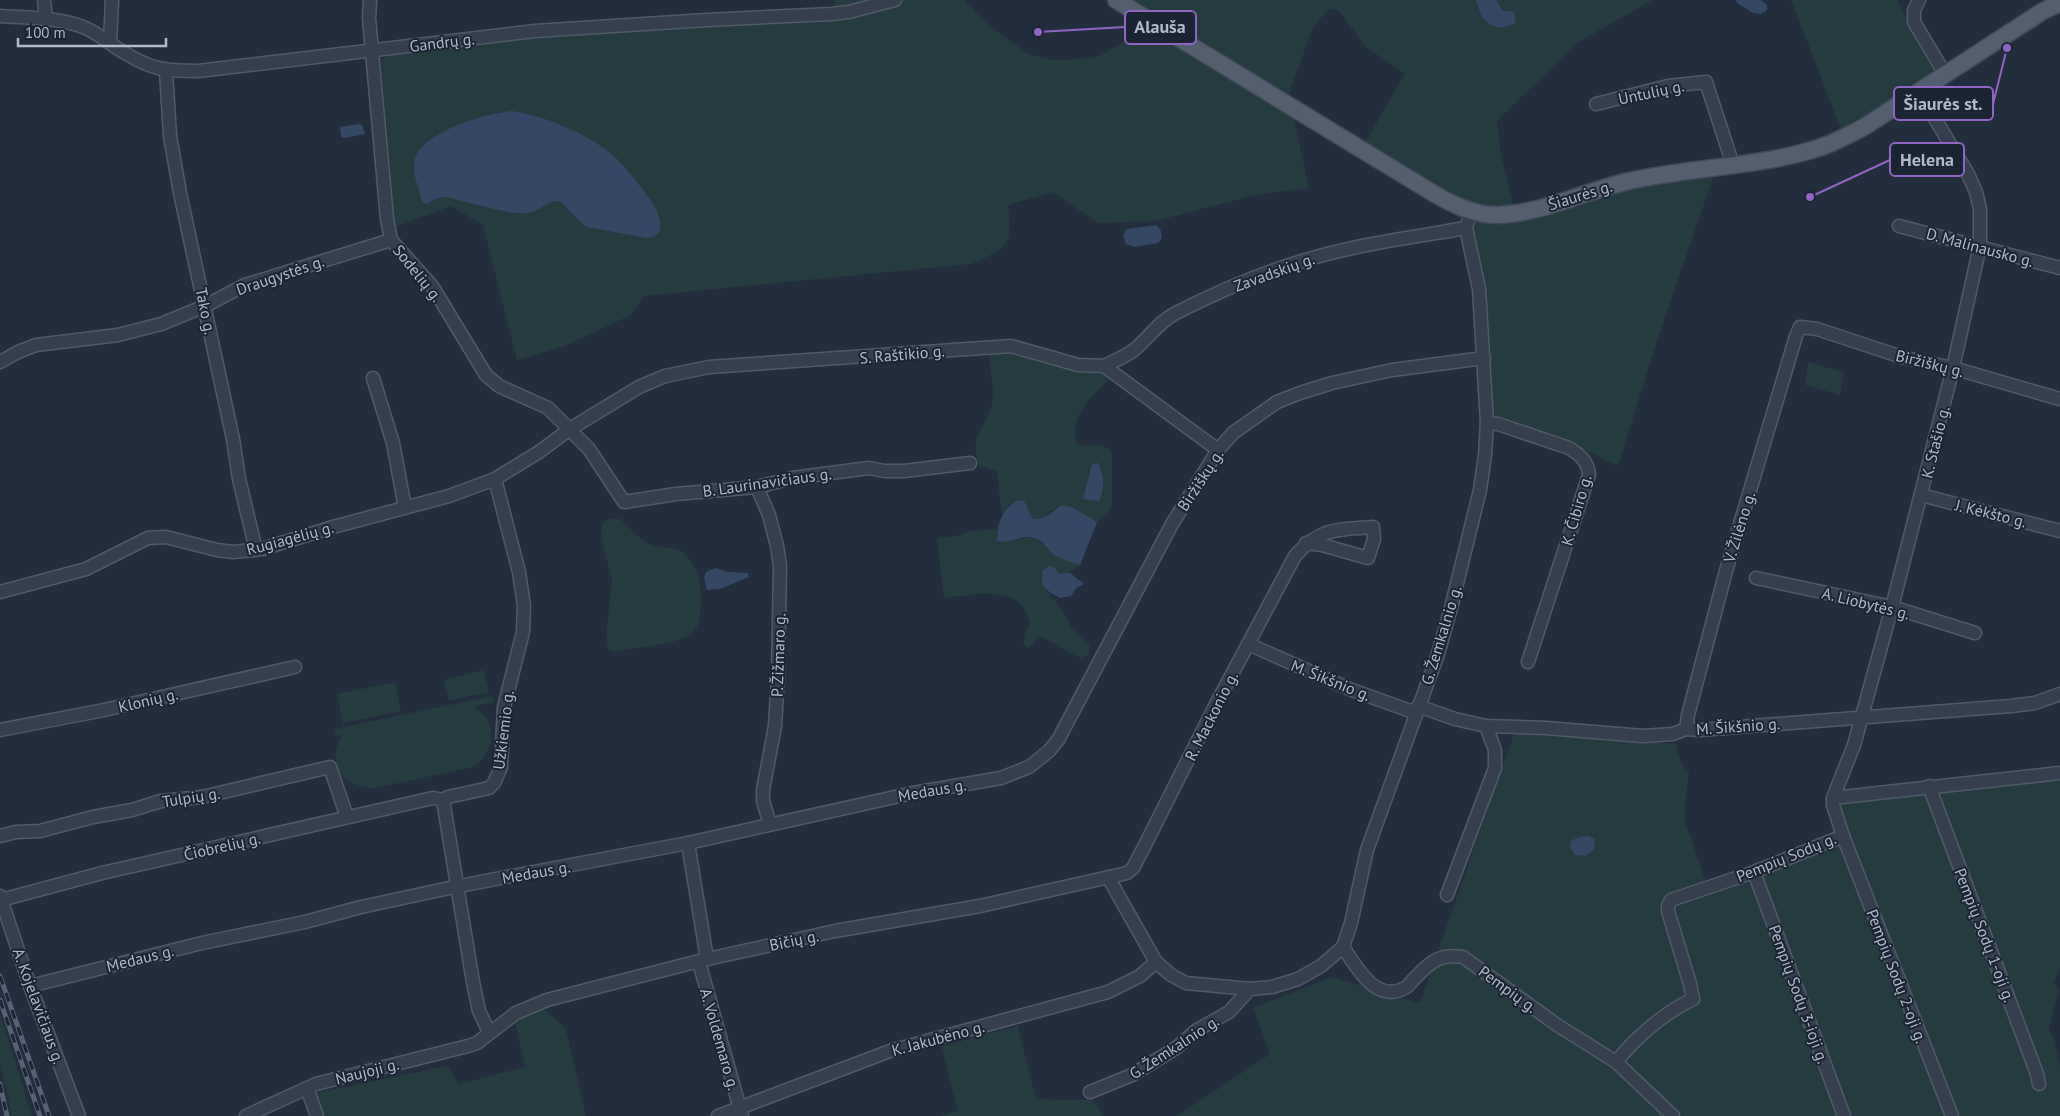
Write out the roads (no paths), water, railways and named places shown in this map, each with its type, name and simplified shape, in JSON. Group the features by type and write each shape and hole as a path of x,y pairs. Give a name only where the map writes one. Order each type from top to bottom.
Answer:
{"main road":[{"name":"Šiaurės g.","path":"1116,0 1432,193 1471,211 1494,215 1518,213 1624,182 1798,154 1835,142 1864,127 1918,92 2040,6 2060,3"}],"street":[{"path":"44,0 46,19"},
{"path":"110,43 112,0"},
{"name":"Sodelių g.","path":"370,0 372,51 387,219 391,240 432,286 486,375 499,386 548,408 570,428"},
{"name":"Gandrų g.","path":"0,16 46,19 81,26 142,63 166,71 198,70 535,31 831,14 849,12 895,0"},
{"path":"1918,0 1914,10 1914,22 1945,74"},
{"name":"Tako g.","path":"166,71 170,136 233,439 239,479 256,550"},
{"name":"Untulių g.","path":"1596,104 1668,86 1706,82 1733,165"},
{"name":"K. Stašio g.","path":"1833,798 1854,745 1892,607 1953,368 1980,246 1980,209 1976,192 1968,174 1918,92"},
{"name":"G. Žemkalnio g.","path":"1156,962 1171,976 1186,984 1250,989 1272,987 1298,978 1321,966 1343,947 1352,923 1367,850 1440,645 1472,528 1486,455 1487,423 1479,289 1466,228 1471,211"},
{"name":"D. Malinausko g.","path":"1899,226 2060,268"},
{"name":"Zavadskių g.","path":"1104,366 1135,349 1158,325 1174,314 1272,271 1310,258 1353,248 1466,228"},
{"name":"Draugystės g.","path":"0,362 36,345 118,335 161,324 205,306 245,285 391,240"},
{"name":"Biržiškų g.","path":"1800,327 1817,329 1902,357 1953,368 2060,399"},
{"name":"V. Žilėno g.","path":"1686,729 1726,570 1800,327"},
{"name":"S. Raštikio g.","path":"570,428 639,387 665,376 709,367 1011,346 1078,365 1104,366"},
{"name":"Biržiškų g.","path":"1040,759 1058,740 1172,524 1218,450 1233,434 1277,402 1300,393 1384,372 1484,358"},
{"path":"1104,366 1218,450"},
{"path":"374,378 393,443 401,509"},
{"name":"K. Čibiro g.","path":"1487,423 1498,424 1569,448 1579,454 1588,468 1589,475 1528,662"},
{"name":"Rugiagėlių g.","path":"0,592 86,569 148,538 166,537 217,550 233,552 256,550 449,496 495,479 539,452 570,428"},
{"name":"B. Laurinavičiaus g.","path":"570,428 597,459 624,502 676,494 757,487 792,478 869,468 884,471 904,471 970,463"},
{"name":"Užkiemio g.","path":"443,800 448,797 489,788 498,776 501,767 504,707 524,632 524,606 519,572 495,479"},
{"name":"P. Žižmaro g.","path":"757,487 769,515 780,566 778,677 775,716 763,790 770,824"},
{"name":"J. Kėkšto g.","path":"1921,495 2060,530"},
{"name":"R. Mackonio g.","path":"1108,877 1127,873 1133,868 1284,574 1306,543 1315,536 1327,532 1344,528 1373,527 1374,539 1368,558 1306,543"},
{"name":"A. Liobytės g.","path":"1756,578 1892,607 1975,633"},
{"name":"M. Šikšnio g.","path":"1248,644 1352,690 1455,720 1486,726 1590,730 1643,736 1673,734 1686,729 1700,730 2011,706 2035,703 2060,694"},
{"name":"Klonių g.","path":"0,730 104,710 295,667"},
{"path":"1448,895 1494,768 1495,750 1486,726"},
{"name":"Medaus g.","path":"30,986 202,943 305,922 361,907 458,886 688,843 913,793 1001,778 1029,767 1040,759"},
{"name":"Tulpių g.","path":"0,836 16,832 40,831 93,817 132,810 161,800 202,797 330,767 347,817"},
{"path":"1833,798 2060,773"},
{"name":"Pempių Sodų 1-oji g.","path":"1929,786 2037,1074 2039,1084"},
{"name":"Čiobrelių g.","path":"1,898 347,817 433,798 443,800"},
{"name":"Pempių Sodų g.","path":"1616,1062 1631,1043 1677,1007 1693,999 1668,911 1669,902 1754,872 1842,836 1833,805 1833,798"},
{"path":"443,800 479,1011 489,1032"},
{"name":"Pempių Sodų 2-oji g.","path":"1842,836 1952,1116"},
{"name":"A. Voldemaro g.","path":"688,843 703,960 741,1112"},
{"name":"Pempių Sodų 3-ioji g.","path":"1754,872 1844,1116"},
{"path":"1108,877 1156,962"},
{"name":"Bičių g.","path":"489,1032 516,1013 540,1002 703,960 835,931 988,905 1108,877"},
{"name":"A. Kojelavičiaus g.","path":"1,898 30,986 79,1116"},
{"name":"Pempių g.","path":"1343,947 1363,978 1383,990 1393,991 1405,988 1428,964 1439,958 1450,955 1463,957 1557,1025 1616,1062 1673,1116"},
{"name":"K. Jakubėno g.","path":"718,1116 741,1112 890,1051 1108,992 1140,976 1156,962"},
{"name":"G. Žemkalnio g.","path":"1090,1092 1132,1076 1176,1048 1197,1030 1229,1012 1250,989"},
{"name":"Naujoji g.","path":"246,1116 324,1082 468,1046 476,1043 489,1032"},
{"path":"307,1088 317,1116"}],"water":[{"path":"1476,0 1496,0 1503,11 1514,13 1516,19 1514,24 1497,27 1488,23 1481,15"},
{"path":"1736,0 1761,0 1767,5 1767,10 1761,14 1753,13 1737,3"},
{"path":"512,111 554,122 568,128 594,142 617,159 654,206 659,216 659,233 654,237 647,238 586,227 560,201 552,202 532,212 520,213 446,197 438,198 426,204 422,201 414,169 415,159 420,149 430,140 457,125 487,115"},
{"path":"362,125 365,134 341,137 340,127"},
{"path":"1156,225 1162,234 1158,243 1134,247 1126,244 1123,235 1127,229"},
{"path":"1098,463 1102,472 1103,482 1099,501 1083,499 1092,464"},
{"path":"1016,501 1024,501 1033,519 1045,517 1062,505 1072,507 1097,522 1080,565 1057,557 1042,542 1034,538 1025,537 1006,542 997,541 1001,518"},
{"path":"1050,566 1055,568 1059,574 1070,573 1084,584 1076,588 1071,596 1060,598 1043,584 1043,570"},
{"path":"715,568 728,572 748,573 749,577 720,589 707,590 704,578 706,572"},
{"path":"1588,836 1595,839 1594,849 1586,856 1575,855 1570,847 1571,841 1579,837"}],"railway":[{"path":"0,976 49,1116"},
{"path":"0,1000 40,1116"},
{"path":"0,1084 7,1116"}],"place":[{"name":"Alauša","path":"1038,32"},
{"name":"Šiaurės st.","path":"2007,48"},
{"name":"Helena","path":"1810,197"}]}
